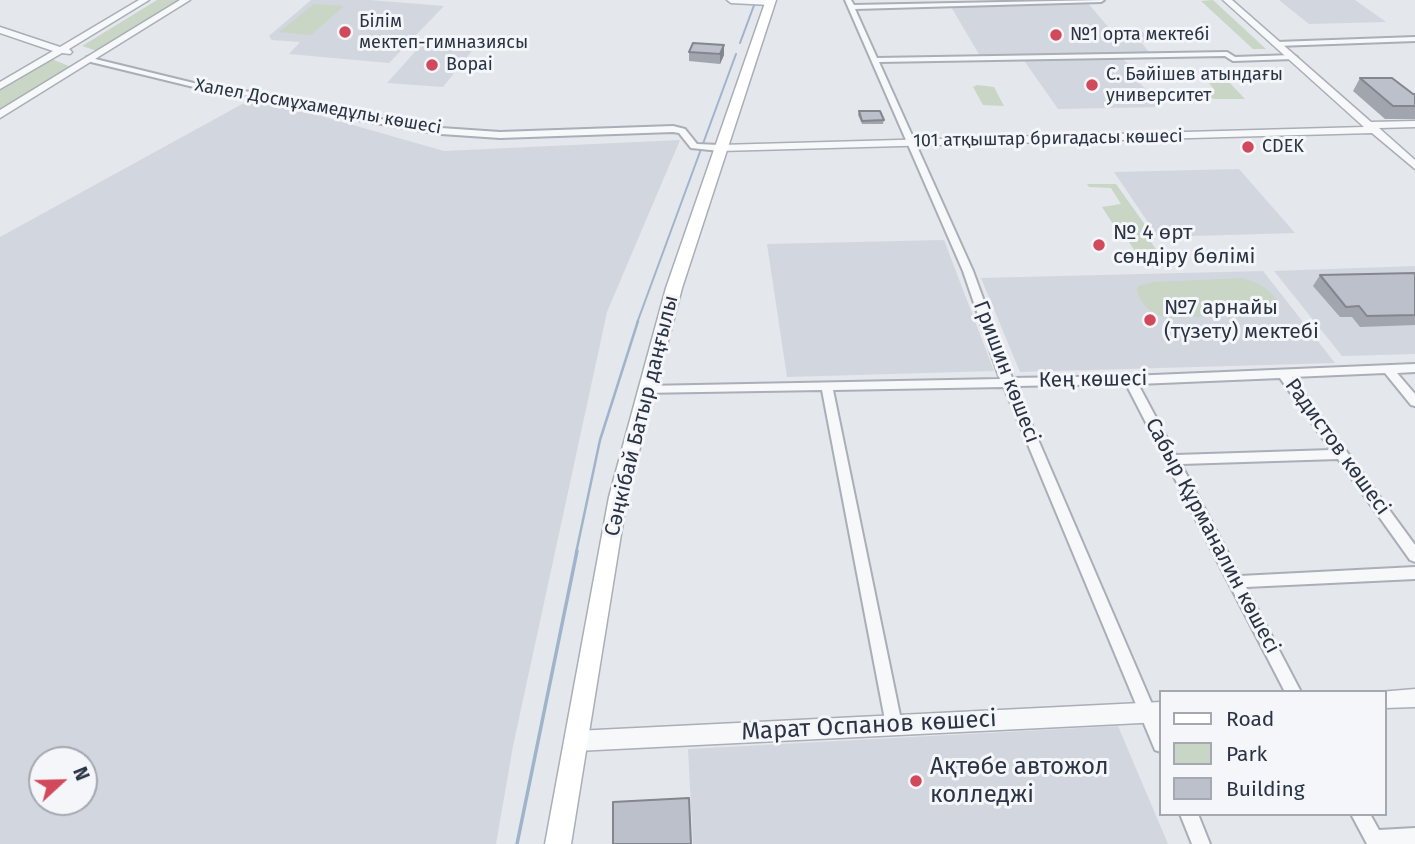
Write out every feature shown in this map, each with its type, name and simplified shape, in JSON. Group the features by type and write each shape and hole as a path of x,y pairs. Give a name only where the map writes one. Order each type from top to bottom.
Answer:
{"main road":[{"name":"Сәңкібай Батыр даңғылы","path":"558,844 618,497 709,147 762,1"}],"street":[{"path":"0,86 145,0"},
{"path":"0,115 186,0"},
{"path":"731,0 762,1"},
{"path":"850,4 1101,0"},
{"path":"1227,0 1415,166"},
{"name":"Гришин көшесі","path":"850,4 968,271 1007,381 1155,712 1160,739"},
{"name":"Халел Досмұхамедұлы көшесі","path":"0,30 89,60 206,88 258,95 346,116 441,131 500,135 673,129 682,131 689,142 709,147"},
{"path":"1277,44 1415,39"},
{"path":"874,60 1227,54 1233,59 1293,57"},
{"name":"101 атқыштар бригадасы көшесі","path":"709,147 1376,130 1415,124"},
{"name":"101 атқыштар бригадасы көшесі","path":"1376,130 1415,135"},
{"name":"Кең көшесі","path":"645,390 1130,380 1415,368"},
{"path":"1388,369 1415,402"},
{"name":"Радистов көшесі","path":"1283,373 1415,556"},
{"name":"Сабыр Құрманалин көшесі","path":"1130,380 1292,690"},
{"path":"827,388 894,725"},
{"path":"1172,460 1342,454"},
{"path":"1235,582 1415,573"},
{"path":"1387,699 1415,698"},
{"name":"Марат Оспанов көшесі","path":"576,741 1155,712"},
{"path":"1190,816 1202,844"},
{"path":"1361,816 1376,842 1415,837"}],"shaded area":[{"name":"Білім мектеп-гимназиясы","path":"311,0 369,0 444,6 389,63 289,54 300,42 272,40 269,36"},
{"path":"1279,0 1355,0 1386,22 1309,24"},
{"name":"№1 орта мектебі","path":"1087,2 1109,28 1138,27 1151,41 1141,42 1149,52 980,56 950,5"},
{"name":"Bopai","path":"423,43 475,47 443,87 387,83"},
{"name":"С. Бәйішев атындағы университет","path":"1121,57 1128,64 1124,65 1161,107 1058,109 1023,59"},
{"path":"255,97 444,151 680,140 607,312 513,746 496,844 0,844 0,237"},
{"path":"1239,169 1295,233 1158,237 1114,172"},
{"path":"944,240 994,371 787,377 767,244"},
{"path":"1415,266 1415,354 1342,356 1274,271"},
{"name":"№7 арнайы (түзету) мектебі","path":"1263,271 1335,363 1020,372 981,278"},
{"name":"Ақтөбе автожол колледжі","path":"1118,726 1168,844 693,844 688,749"}],"green space":[{"path":"157,0 180,0 97,51 82,46"},
{"path":"1213,0 1266,49 1253,49 1201,1"},
{"path":"314,4 344,6 311,35 279,32"},
{"path":"52,59 71,67 0,110 0,90"},
{"path":"1229,82 1245,99 1213,99 1203,88 1213,88 1209,83"},
{"path":"973,87 994,87 1004,106 983,105"},
{"path":"1087,184 1116,184 1148,229 1144,232 1160,255 1134,256 1132,254 1135,251 1127,239 1122,238 1102,207 1121,204 1111,188 1089,187"},
{"path":"1242,278 1268,290 1279,304 1277,309 1265,314 1168,318 1148,309 1137,291 1138,286 1155,282"}],"building":[{"path":"693,43 724,45 720,54 689,52"},
{"path":"1360,78 1392,78 1415,94 1415,106 1393,106"},
{"path":"859,111 880,111 884,120 862,121"},
{"path":"1415,273 1415,315 1367,316 1359,306 1346,307 1320,275"},
{"path":"689,798 691,844 613,844 613,802"}],"waterway":[{"path":"740,43 756,0"},
{"path":"637,323 736,54"},
{"path":"576,553 600,440 638,321"},
{"path":"517,844 577,551"}],"place":[{"name":"Білім мектеп-гимназиясы","path":"345,32"},
{"name":"№1 орта мектебі","path":"1056,35"},
{"name":"Bopai","path":"432,65"},
{"name":"С. Бәйішев атындағы университет","path":"1092,85"},
{"name":"CDEK","path":"1248,147"},
{"name":"№ 4 өрт сөндіру бөлімі","path":"1099,245"},
{"name":"№7 арнайы (түзету) мектебі","path":"1150,320"},
{"name":"Ақтөбе автожол колледжі","path":"916,781"}]}
